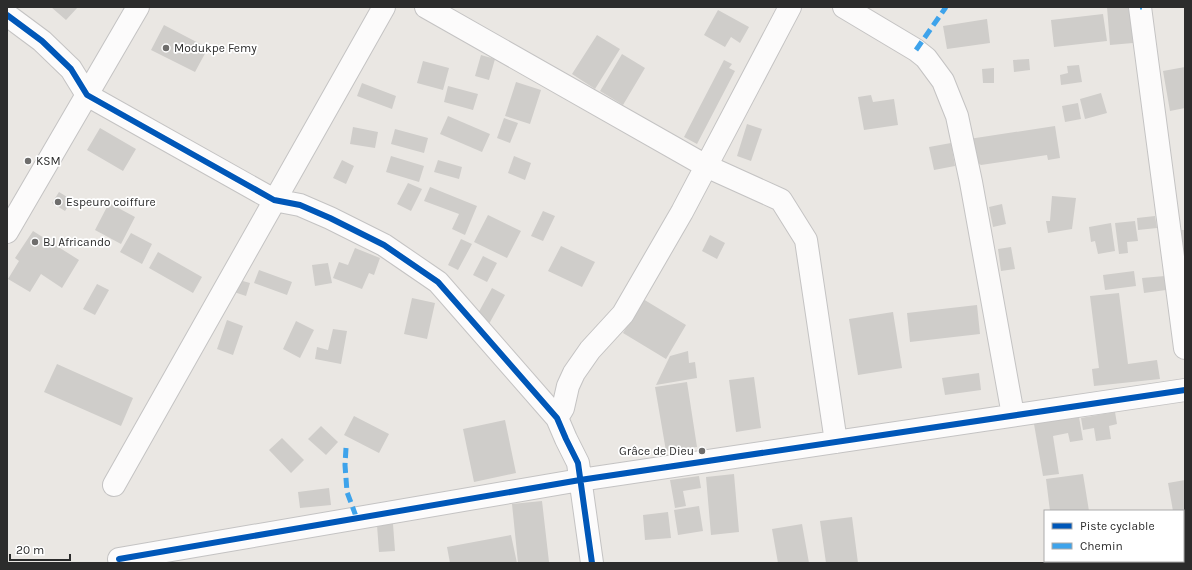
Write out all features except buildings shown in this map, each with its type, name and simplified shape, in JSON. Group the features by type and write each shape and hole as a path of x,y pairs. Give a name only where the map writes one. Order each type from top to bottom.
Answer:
{"street":[{"path":"7,232 138,7"},
{"path":"114,485 384,7"},
{"path":"426,7 706,166 781,200 806,240 836,442"},
{"path":"557,418 563,408 568,386 574,374 590,350 623,314 682,212 790,7"},
{"path":"844,7 916,50 926,58 943,81 957,116 971,182 1013,416"},
{"path":"1140,7 1185,348"},
{"path":"7,15 42,41 71,69 87,96 274,200 300,205 330,218 384,246 438,282 557,418 578,463 592,563"},
{"path":"119,559 580,480 1185,390"}],"marked path":[{"path":"916,50 946,7"},
{"path":"346,448 345,465 347,492 357,519"}],"cycle path":[{"path":"7,15 42,41 71,69 87,95 274,200 300,205 384,245 438,282 557,418 578,463 592,563"},
{"path":"119,559 580,480 1185,390"}],"place":[{"name":"Modukpe Femy","path":"166,48"},
{"name":"KSM","path":"28,161"},
{"name":"Espeuro coiffure","path":"58,202"},
{"name":"BJ Africando","path":"35,242"},
{"name":"Grâce de Dieu","path":"702,451"}]}
